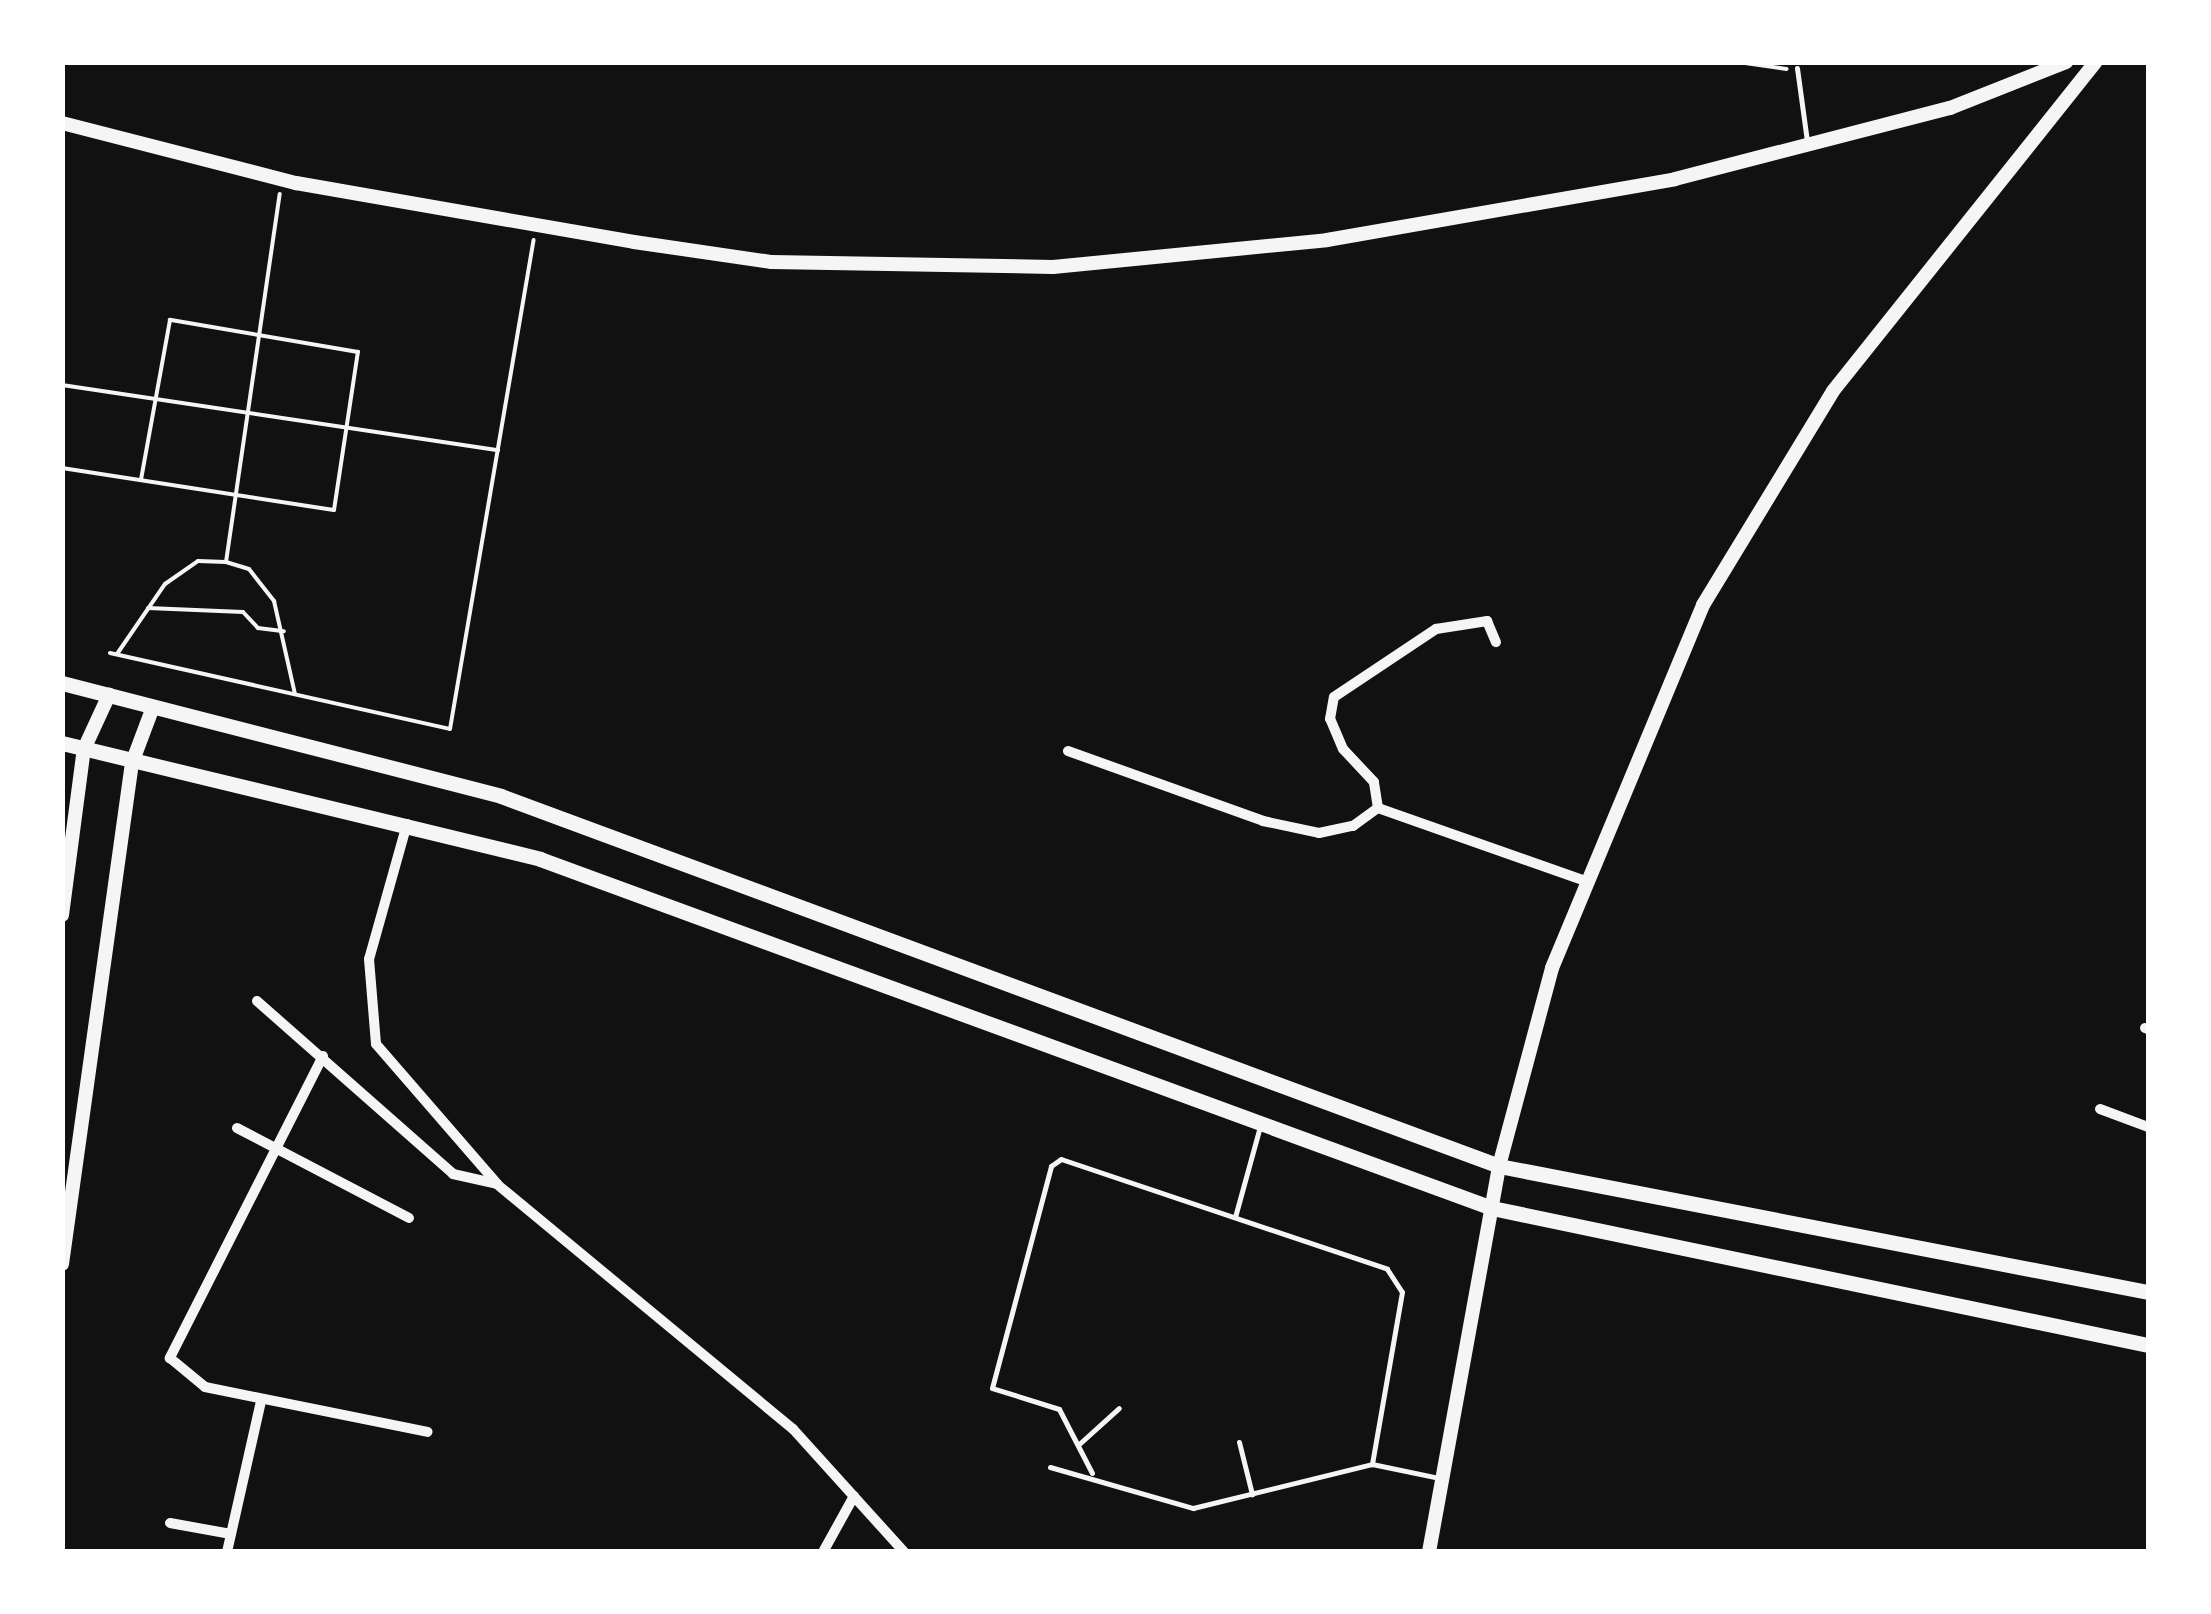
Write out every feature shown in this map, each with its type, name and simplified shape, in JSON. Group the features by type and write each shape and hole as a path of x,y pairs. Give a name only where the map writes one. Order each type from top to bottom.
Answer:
{"main road":[{"path":"62,683 501,796 1499,1166 2148,1292"},
{"path":"62,743 132,763 407,824 540,860 1492,1208 2148,1345"}],"street":[{"path":"62,123 282,179 770,262 1053,266 1327,240 1675,179 1950,108 2066,62"},
{"path":"1429,1552 1499,1166 1552,968 1703,605 1833,391 2096,62"},
{"path":"1378,808 1374,782 1342,749 1330,720 1334,697 1436,629 1486,621 1496,642"},
{"path":"62,915 84,749 109,695"},
{"path":"62,1264 132,763 153,707"},
{"path":"1068,752 1319,833 1378,808 1588,882"},
{"path":"407,824 369,959 376,1044 498,1184 793,1429 904,1552"},
{"path":"257,1001 453,1174 498,1184"},
{"path":"323,1056 273,1142 170,1358 205,1387 428,1432"},
{"path":"2100,1108 2148,1127"},
{"path":"236,1128 273,1142 409,1218"},
{"path":"228,1552 261,1401"},
{"path":"823,1552 854,1496"},
{"path":"170,1523 231,1534"}],"lane":[{"path":"1797,68 1808,144"},
{"path":"1235,1216 1261,1124"},
{"path":"1092,1472 1060,1409 992,1388 1052,1166 1061,1159 1364,1256 1402,1292 1372,1464"},
{"path":"1078,1445 1120,1408"},
{"path":"1240,1442 1252,1494"},
{"path":"1050,1467 1092,1472 1193,1508 1372,1464 1442,1479"}],"path":[{"path":"1738,62 1797,68"},
{"path":"226,562 282,179"},
{"path":"110,653 450,728 536,225"},
{"path":"62,468 334,510 358,352 170,320 141,478"},
{"path":"62,385 248,409 498,450"},
{"path":"117,654 148,608 198,561 226,562 250,569 284,631 296,694"},
{"path":"148,608 243,612 258,628 284,631"}]}
